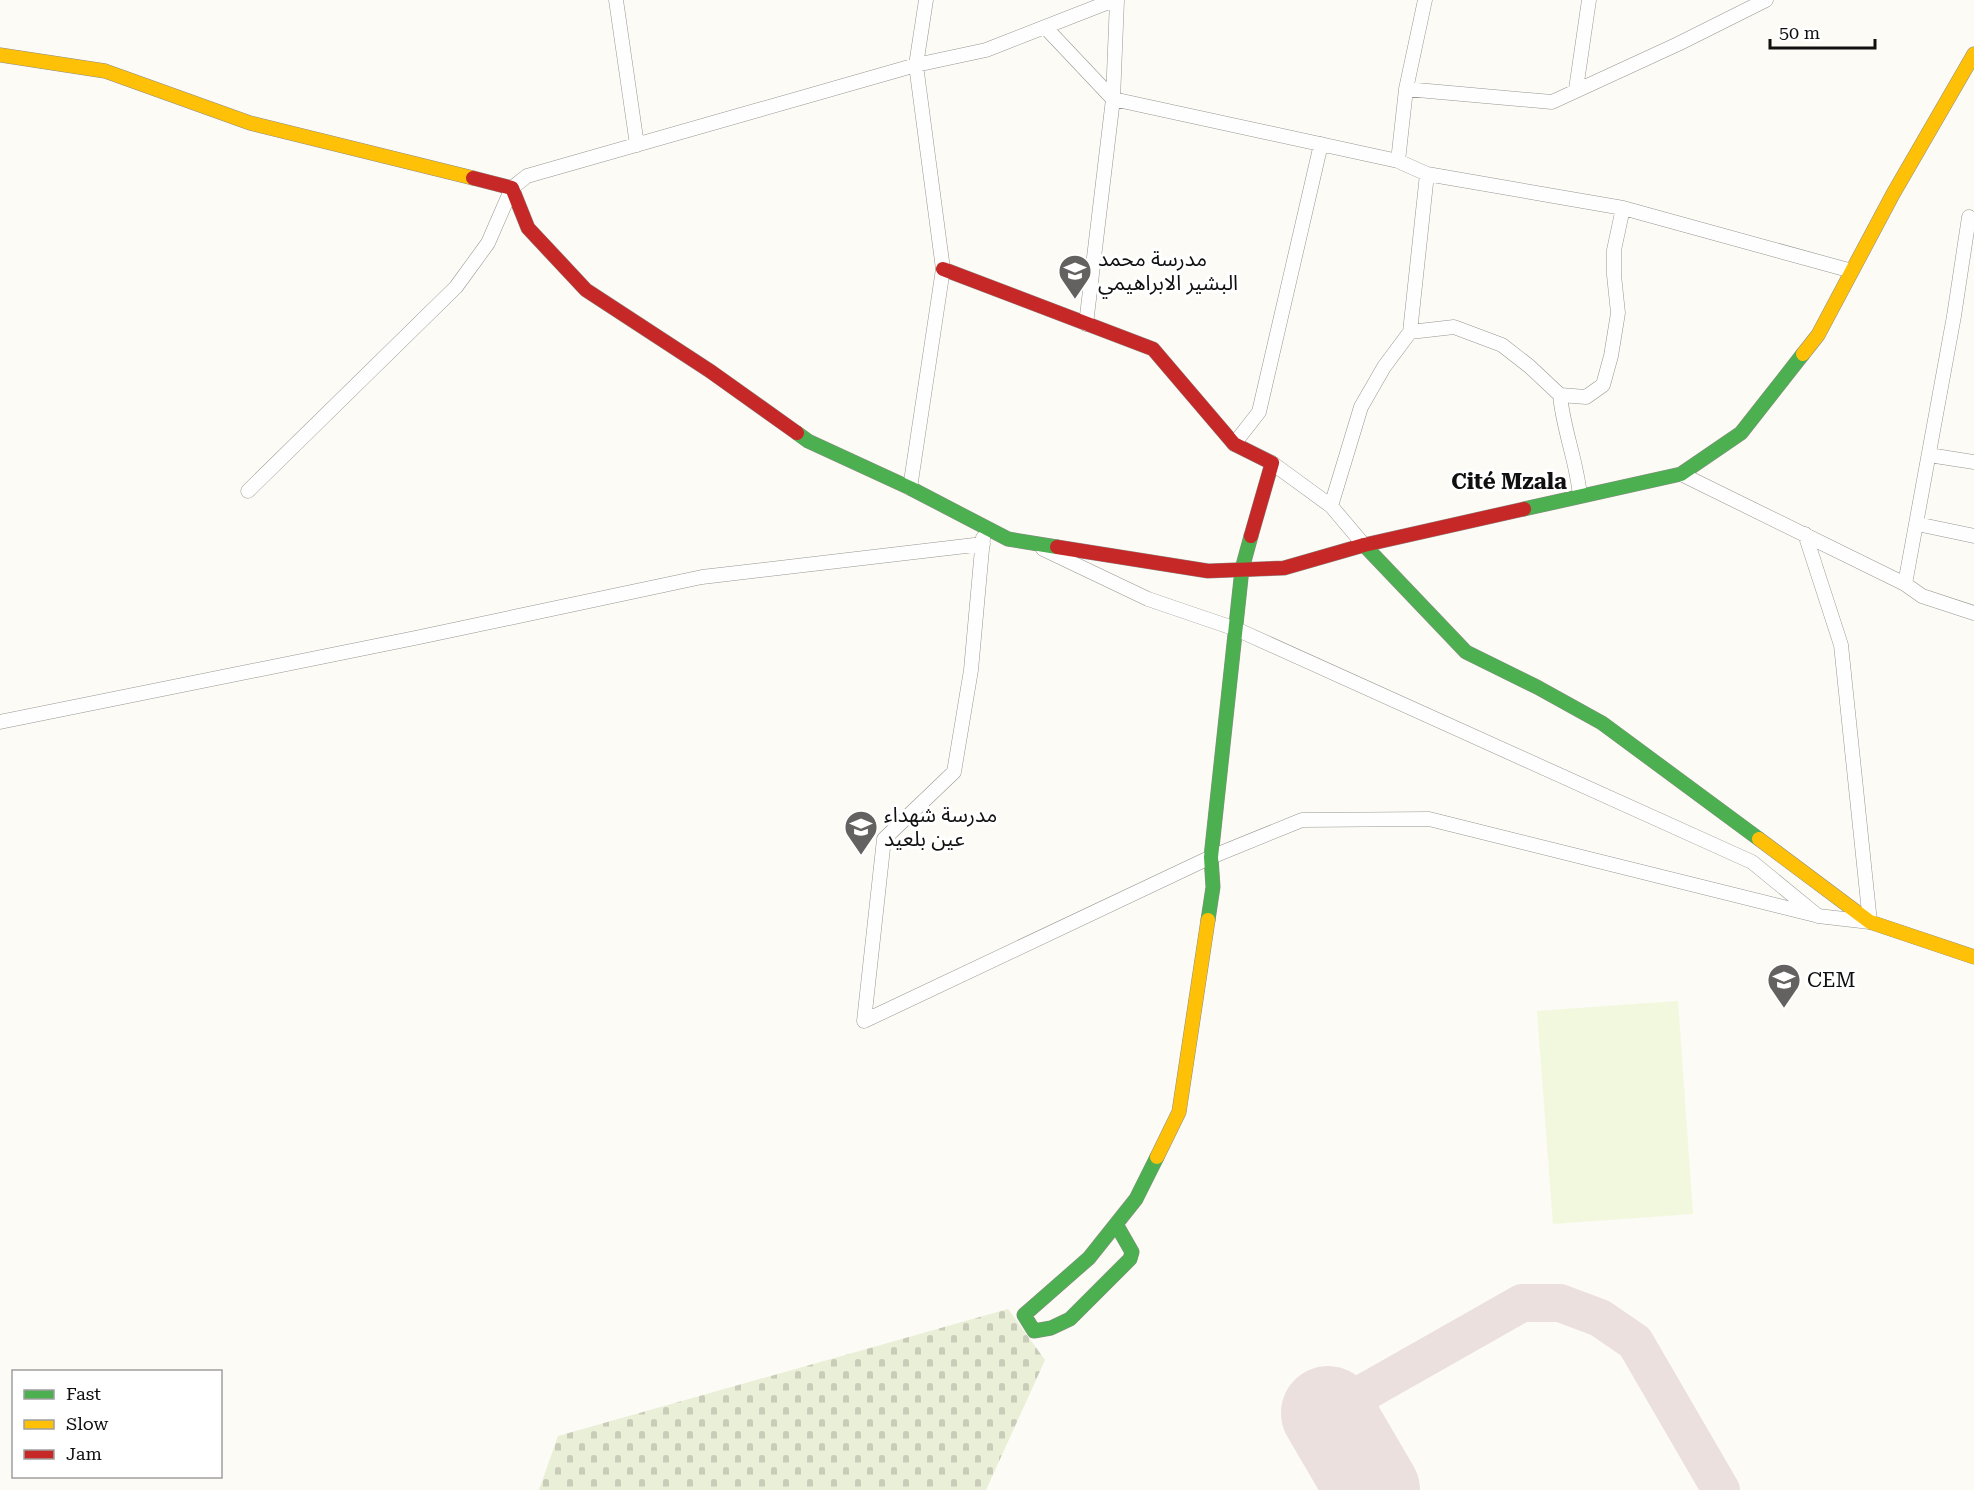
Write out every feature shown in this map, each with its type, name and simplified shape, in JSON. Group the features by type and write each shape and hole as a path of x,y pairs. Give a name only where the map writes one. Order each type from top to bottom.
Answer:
{"street":[{"path":"616,0 637,145"},
{"path":"910,488 943,269 916,65 926,0"},
{"path":"248,490 456,287 488,243 512,188 527,176 916,65 986,50 1116,0 1113,99 1086,324"},
{"path":"1398,161 1406,89 1425,0"},
{"path":"1576,89 1589,0"},
{"path":"1406,89 1552,102 1678,44 1766,0"},
{"path":"1045,27 1113,99 1398,161 1427,174 1623,208 1852,271"},
{"path":"512,188 528,228 586,290 710,371 808,441 910,488 1008,539 1208,571 1284,568 1364,545 1682,474 1742,433 1818,335 1893,194 1974,54"},
{"path":"0,55 105,71 250,123 512,188"},
{"path":"1234,444 1258,412 1321,144"},
{"path":"1331,506 1361,407 1384,367 1410,332 1427,174"},
{"path":"1410,332 1454,327 1502,345 1560,395 1586,397 1603,385 1611,356 1618,313 1614,250 1623,208"},
{"path":"1905,584 1954,316 1969,217"},
{"path":"943,269 1153,349 1234,444 1272,463 1331,506 1364,545 1466,652 1537,687 1602,723 1870,922"},
{"path":"1560,395 1580,496"},
{"path":"1929,455 1974,462"},
{"path":"1116,1224 1132,1252 1130,1259 1070,1319 1051,1328 1034,1331 1024,1315 1089,1257 1136,1199 1179,1112 1213,887 1211,857 1242,570 1272,463"},
{"path":"1682,474 1905,584 1922,596 1974,613"},
{"path":"1917,524 1974,536"},
{"path":"984,527 971,670 954,772 884,839 864,1021 1211,857 1302,820 1429,819 1818,916 1870,922 1974,957"},
{"path":"1806,534 1841,645 1870,922"},
{"path":"1030,543 1148,600 1236,630 1752,862 1818,916"},
{"path":"0,722 404,641 702,577 983,544"}],"green space":[{"path":"1678,1001 1693,1214 1553,1224 1537,1011"},
{"path":"1008,1309 1045,1360 986,1490 539,1490 558,1436"}],"taxiway":[{"path":"1328,1413 1522,1303 1560,1303 1600,1318 1635,1342 1721,1490"}],"runway":[{"path":"1328,1413 1373,1490"}],"traffic: fast":[{"path":"1524,509 1681,474 1741,433 1803,354"},
{"path":"797,433 808,441 910,488 1008,539 1057,547"},
{"path":"1208,920 1213,887 1211,857 1242,569 1251,536"},
{"path":"1364,545 1466,652 1537,687 1602,723 1759,839"},
{"path":"1116,1224 1132,1252 1130,1259 1070,1319 1051,1328 1034,1331 1024,1315 1089,1258 1136,1199 1157,1157"}],"traffic: slow":[{"path":"1803,354 1818,335 1893,194 1974,54"},
{"path":"0,55 105,71 250,123 473,178"},
{"path":"1759,839 1870,922 1974,957"},
{"path":"1157,1157 1179,1112 1208,920"}],"traffic: jam":[{"path":"473,178 512,188 528,228 586,290 710,371 797,433"},
{"path":"943,269 1153,349 1234,444 1272,463 1251,536"},
{"path":"1057,547 1208,571 1284,568 1364,545 1524,509"}],"place":[{"name":"مدرسة محمد البشير الابراهيمي","path":"1075,300"},
{"name":"مدرسة شهداء عين بلعيد","path":"861,856"},
{"name":"CEM","path":"1784,1009"}],"district":[{"name":"Cité Mzala","path":"1509,481"}]}
